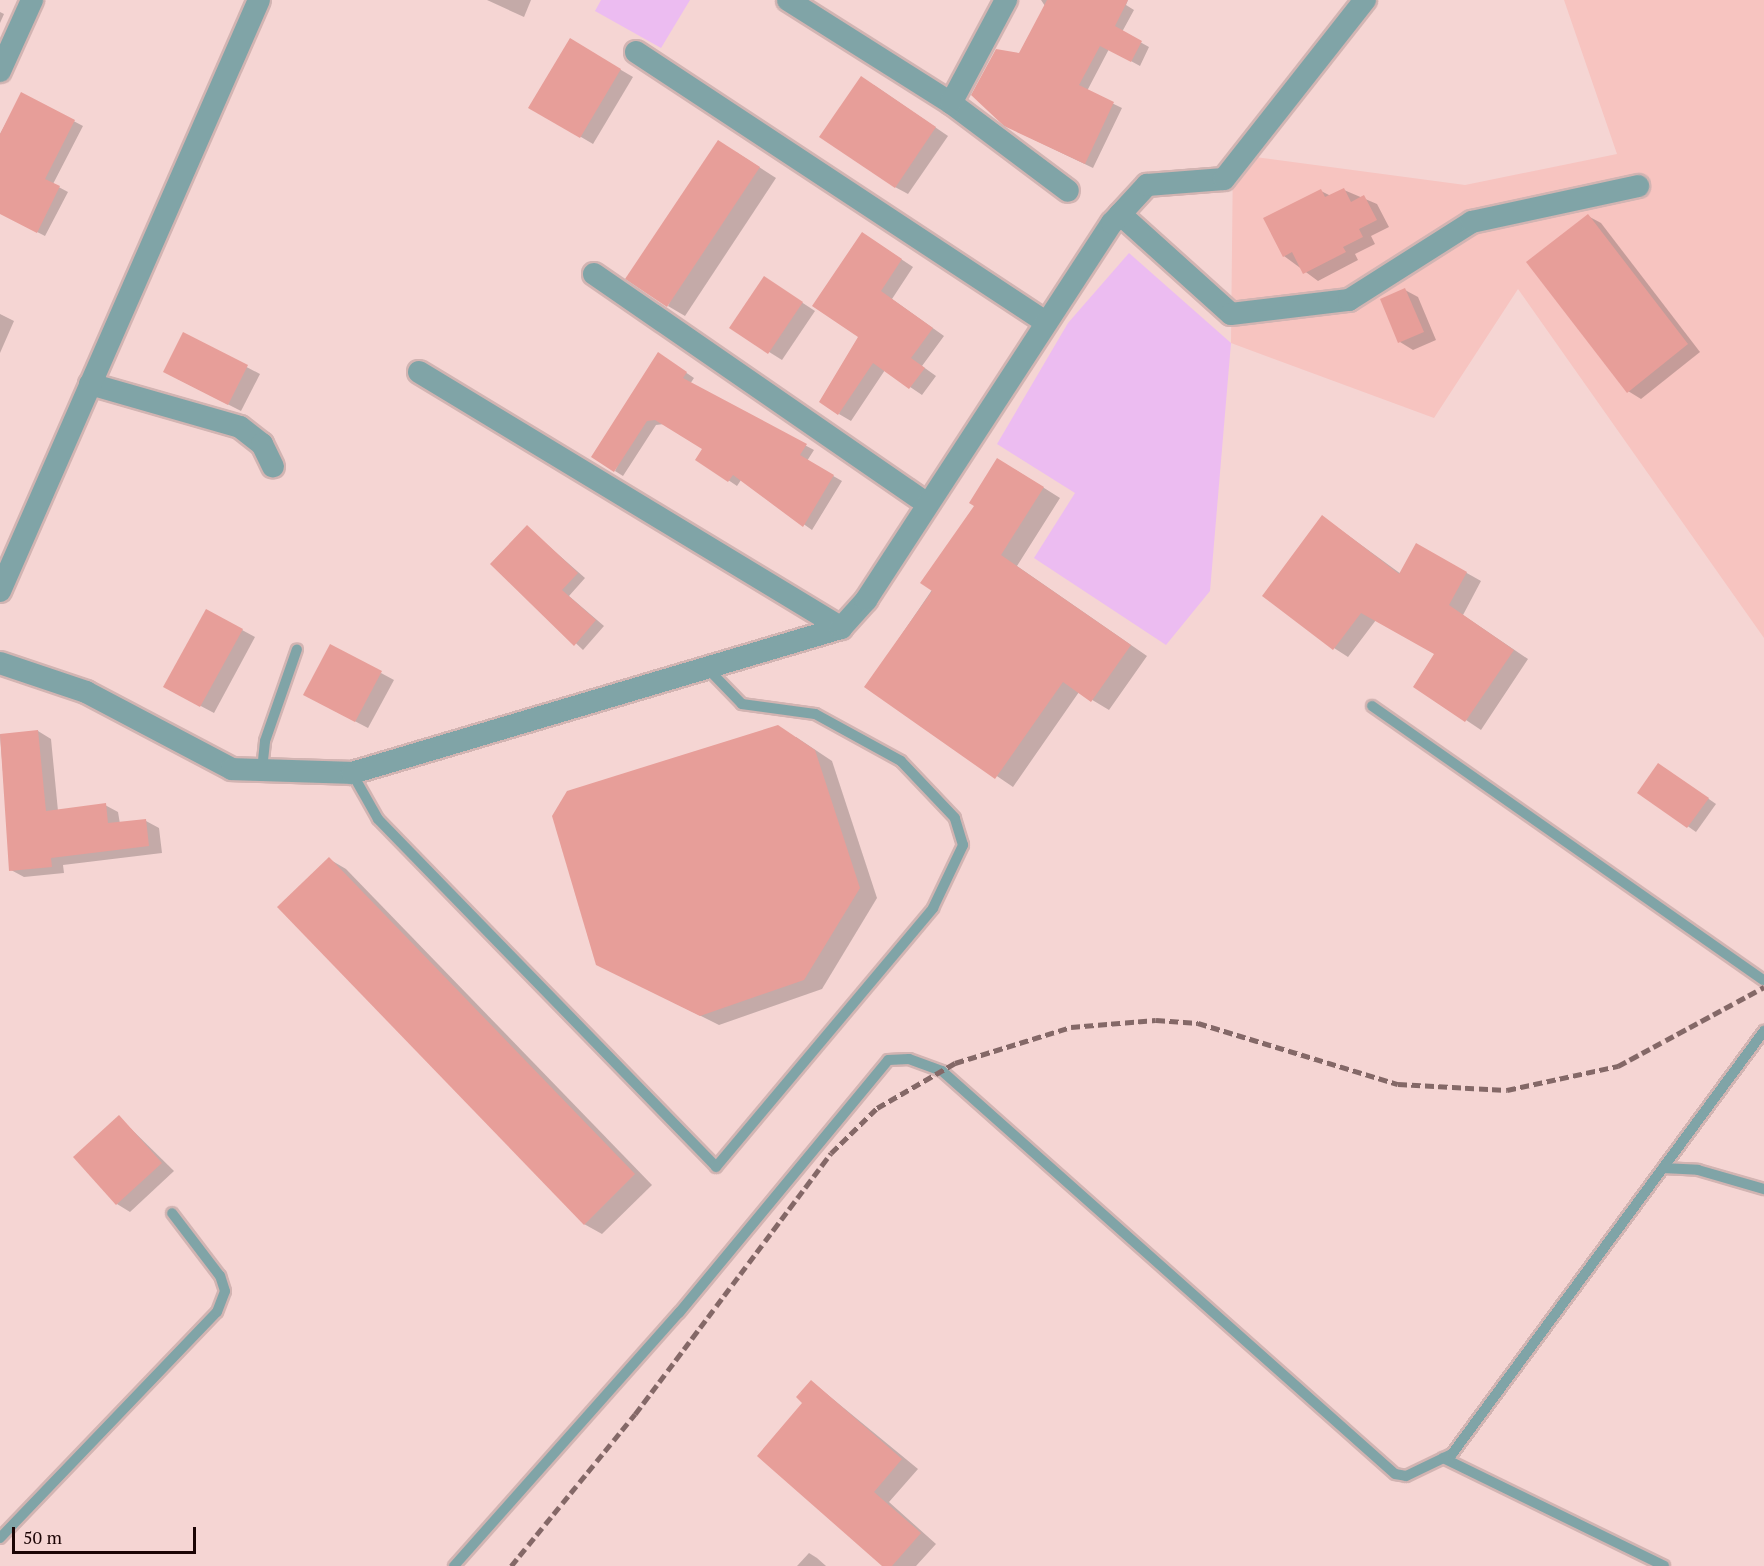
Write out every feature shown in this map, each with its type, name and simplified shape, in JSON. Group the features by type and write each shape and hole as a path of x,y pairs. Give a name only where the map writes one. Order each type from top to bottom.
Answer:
{"street":[{"path":"0,71 32,0"},
{"path":"0,591 259,0"},
{"path":"788,0 951,103 1068,191"},
{"path":"951,103 1006,0"},
{"path":"0,663 86,692 232,769 352,773 841,628 927,504 1044,321 1120,214 1147,185 1224,180 1365,0"},
{"path":"636,52 1044,321"},
{"path":"1120,214 1231,314 1349,300 1472,222 1638,186"},
{"path":"594,274 927,504"},
{"path":"419,372 841,628"},
{"path":"90,384 240,427 262,444 273,467"}],"lane":[{"path":"262,770 265,741 297,649"},
{"path":"352,773 378,819 716,1167 933,908 963,845 955,818 900,761 815,714 742,704 708,669"},
{"path":"1372,706 1764,980"},
{"path":"454,1566 679,1313 888,1060 909,1059 942,1071 1395,1474 1406,1476 1452,1454 1764,1031"},
{"path":"1663,1168 1698,1170 1764,1189"},
{"path":"0,1538 217,1312 225,1291 220,1276 172,1213"},
{"path":"1443,1458 1664,1566"}],"shaded area":[{"path":"601,0 690,0 661,48 595,11"},
{"path":"1564,0 1764,0 1764,638 1518,289 1434,418 1231,343 1233,154 1465,185 1617,154"},
{"path":"1129,253 1231,343 1210,591 1166,645 1034,558 1075,493 997,444 1068,323"}],"building":[{"path":"1047,0 1128,0 1115,26 1142,41 1131,62 1100,46 1079,85 1114,102 1085,164 1004,126 971,95 996,49 1019,53"},
{"path":"570,38 621,69 580,138 528,108"},
{"path":"861,76 936,127 895,188 819,137"},
{"path":"21,92 75,120 45,179 60,186 37,233 0,214 0,134"},
{"path":"718,140 760,167 667,307 625,279"},
{"path":"1344,188 1351,202 1364,195 1377,220 1359,229 1363,237 1343,247 1346,252 1303,274 1292,252 1283,257 1263,218 1321,189 1325,197"},
{"path":"1588,214 1688,344 1627,393 1526,262"},
{"path":"862,232 902,259 881,291 933,328 911,358 925,368 909,389 873,363 838,415 819,402 858,337 812,306"},
{"path":"764,276 803,302 768,354 729,328"},
{"path":"1405,288 1424,332 1398,343 1380,299"},
{"path":"183,332 248,365 228,405 163,372"},
{"path":"658,352 687,372 683,378 807,444 800,455 834,475 803,527 733,475 728,482 695,460 702,449 655,420 647,421 614,472 591,457"},
{"path":"997,458 1044,487 1001,555 1131,645 1091,702 1063,682 995,779 864,687 932,591 920,583 974,506 969,503"},
{"path":"1322,515 1399,574 1416,543 1467,572 1449,605 1514,650 1465,722 1413,687 1434,654 1361,613 1333,650 1262,596"},
{"path":"527,525 578,573 562,590 596,620 574,646 490,564"},
{"path":"206,609 243,629 200,707 163,687"},
{"path":"330,644 382,671 355,722 303,695"},
{"path":"778,725 815,750 860,888 804,980 700,1016 596,965 552,816 567,791"},
{"path":"38,730 46,811 106,803 108,823 146,819 149,846 51,858 52,867 9,871 0,734"},
{"path":"1658,763 1709,798 1687,828 1637,793"},
{"path":"329,857 635,1174 584,1225 277,907"},
{"path":"119,1115 162,1163 116,1205 73,1157"},
{"path":"811,1380 902,1459 874,1492 921,1533 892,1566 882,1566 757,1456 802,1403 796,1397"}],"railway":[{"path":"511,1566 635,1414 831,1153 877,1108 955,1063 1071,1027 1156,1020 1198,1023 1398,1084 1507,1090 1618,1066 1764,987"}]}
